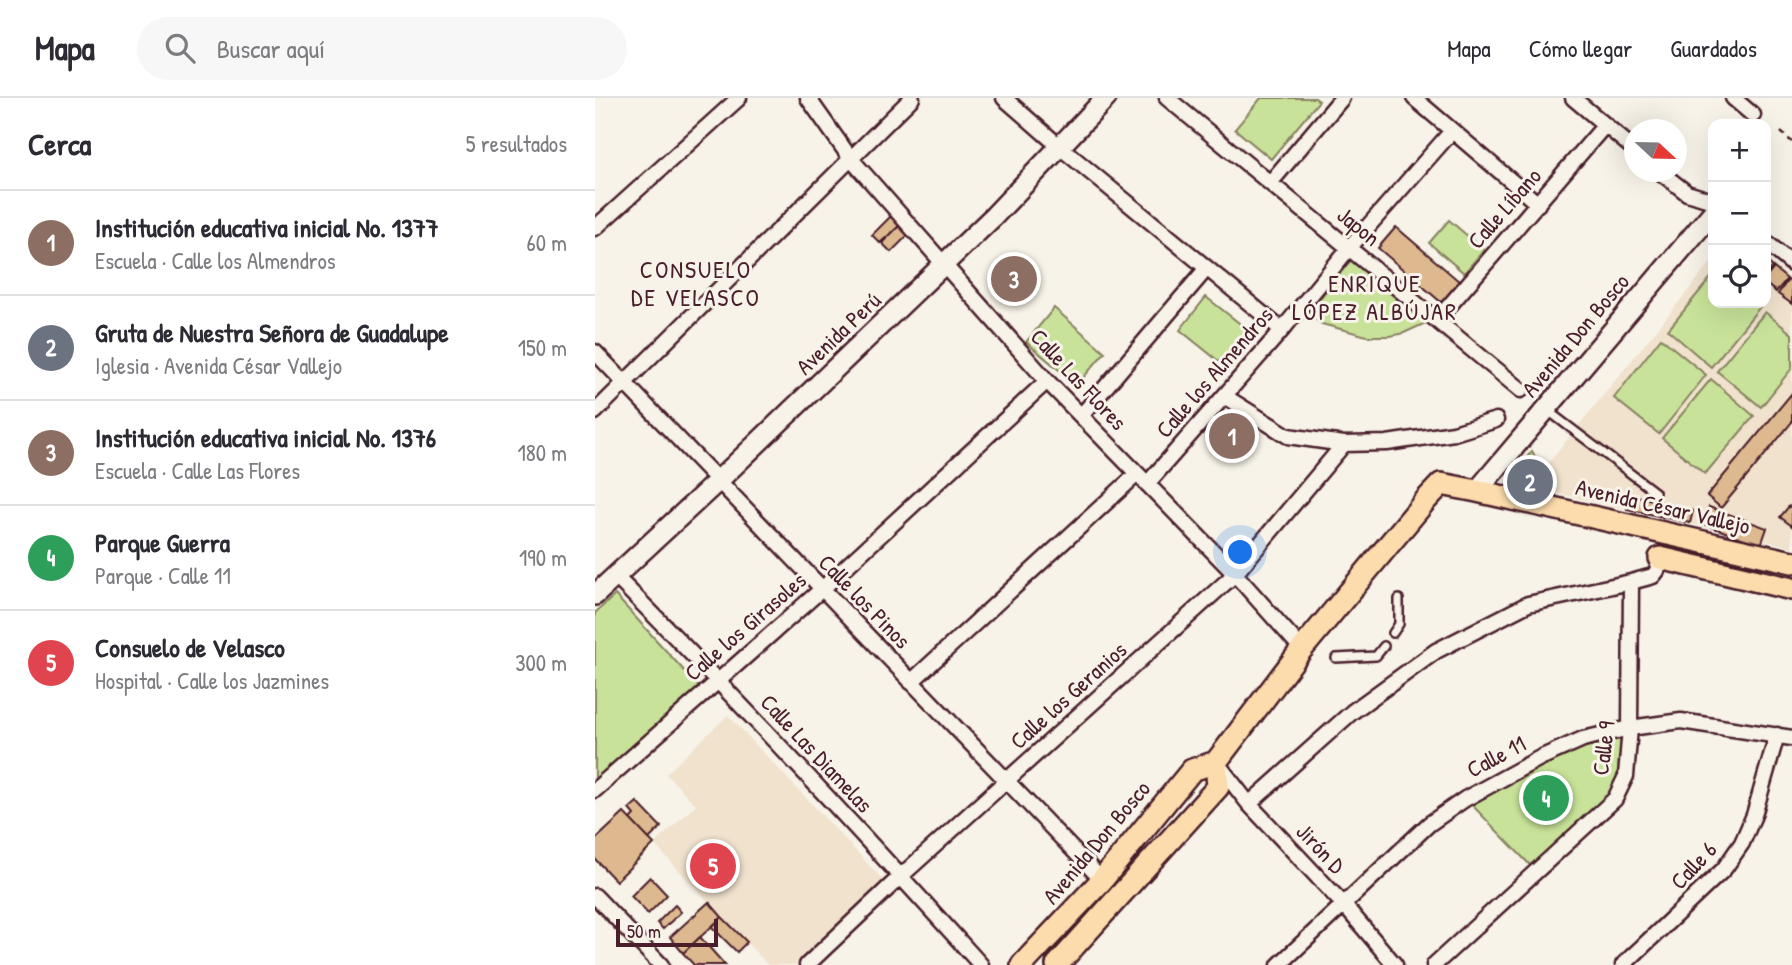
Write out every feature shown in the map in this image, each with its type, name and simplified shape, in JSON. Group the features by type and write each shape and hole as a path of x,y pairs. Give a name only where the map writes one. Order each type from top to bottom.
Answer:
{"main road":[{"name":"Avenida César Vallejo","path":"1441,484 1792,562"},
{"name":"Avenida Don Bosco","path":"1022,965 1102,880 1192,770 1216,762 1302,649 1441,484"},
{"path":"1660,558 1792,589"},
{"name":"Avenida Don Bosco","path":"1057,965 1217,787 1216,762"}],"street":[{"path":"595,228 739,98"},
{"name":"Calle Las Flores","path":"808,98 851,159 1047,381 1235,574 1302,649"},
{"path":"595,412 912,98"},
{"path":"1004,98 1282,330"},
{"name":"Avenida Perú","path":"595,595 944,265 1107,98"},
{"name":"Japon","path":"1167,98 1521,390"},
{"path":"1270,183 1342,98"},
{"path":"1414,98 1538,204"},
{"path":"1573,98 1624,141"},
{"path":"1733,98 1753,115"},
{"name":"Calle Líbano","path":"1437,320 1605,125"},
{"name":"Calle los Almendros","path":"911,682 1142,479 1224,396 1452,131"},
{"path":"1672,182 1687,194 1708,200"},
{"name":"Avenida Don Bosco","path":"1477,491 1708,218"},
{"path":"1770,245 1792,264"},
{"path":"1081,416 1207,268"},
{"name":"Calle los Pinos","path":"595,352 1102,880"},
{"name":"Calle los Girasoles","path":"595,790 822,589 1047,381"},
{"path":"1224,396 1288,436 1344,444 1387,443 1454,433 1496,420"},
{"name":"Calle los Geranios","path":"807,965 901,876 1235,574 1344,444"},
{"path":"1249,804 1352,712 1436,651 1528,604 1653,576 1660,558"},
{"name":"Calle Las Diamelas","path":"615,576 719,680 981,965"},
{"name":"Calle 9","path":"1434,965 1615,799 1626,776 1630,728 1631,582"},
{"name":"Calle 11","path":"1279,965 1429,824 1465,799 1529,763 1583,739 1630,728 1681,721 1792,738"},
{"name":"Calle 6","path":"1623,965 1724,869 1742,843 1754,815 1777,735"},
{"name":"Jirón D","path":"1216,762 1249,804 1344,905 1395,965"},
{"path":"595,896 661,965"}],"lane":[{"path":"1546,410 1655,492"},
{"path":"1393,633 1399,624 1399,598"},
{"path":"1336,658 1376,656 1384,646"}],"path":[{"path":"1781,132 1792,142"}],"shaded area":[{"path":"1771,262 1792,280 1792,547 1556,493 1545,467 1708,266 1708,308 1771,308"},
{"path":"728,715 886,883 797,965 768,965 654,844 696,805 666,774"}],"green space":[{"path":"1261,98 1315,98 1319,101 1271,159 1235,129"},
{"path":"1449,220 1484,250 1464,273 1429,243"},
{"path":"1351,260 1430,321 1404,333 1367,336 1322,324 1307,314"},
{"path":"1708,281 1708,308 1759,308 1711,367 1668,330"},
{"path":"1206,297 1253,334 1226,367 1180,330"},
{"path":"1054,308 1105,352 1077,385 1026,342"},
{"path":"1765,312 1792,334 1792,368 1761,407 1717,371"},
{"path":"1661,338 1706,375 1659,434 1614,398"},
{"path":"1711,379 1754,416 1705,474 1662,438"},
{"path":"1532,451 1558,499 1502,490"},
{"path":"615,595 700,688 595,784 595,613"},
{"path":"1624,737 1618,792 1532,867 1471,804 1560,753"}],"building":[{"path":"891,216 899,226 880,243 872,235"},
{"path":"899,226 908,235 891,252 882,243"},
{"path":"1396,227 1460,282 1442,303 1378,248"},
{"path":"1774,268 1787,279 1776,292 1771,288 1771,272"},
{"path":"1788,280 1792,283 1792,304 1778,294"},
{"path":"1792,393 1792,422 1721,508 1707,496"},
{"path":"1630,494 1693,511 1690,523 1627,509"},
{"path":"1789,506 1792,508 1792,526 1780,517"},
{"path":"1709,507 1767,528 1761,545 1703,524"},
{"path":"637,802 661,827 649,839 630,819 634,815 629,809"},
{"path":"624,813 654,844 616,881 595,859 595,840"},
{"path":"650,877 667,895 648,914 631,896"},
{"path":"709,902 722,917 683,953 670,937"},
{"path":"675,905 681,912 663,929 657,923"},
{"path":"722,917 747,942 737,952 712,927"},
{"path":"700,937 725,965 694,965 683,953"}],"place":[{"name":"Institución educativa inicial No. 1376","path":"1014,279"},
{"name":"Institución educativa inicial No. 1377","path":"1232,436"},
{"name":"Gruta de Nuestra Señora de Guadalupe","path":"1530,482"},
{"name":"Parque Guerra","path":"1546,798"},
{"name":"Consuelo de Velasco","path":"713,866"}],"district":[{"name":"CONSUELO DE VELASCO","path":"696,283"},
{"name":"ENRIQUE LÓPEZ ALBÚJAR","path":"1375,297"}]}
